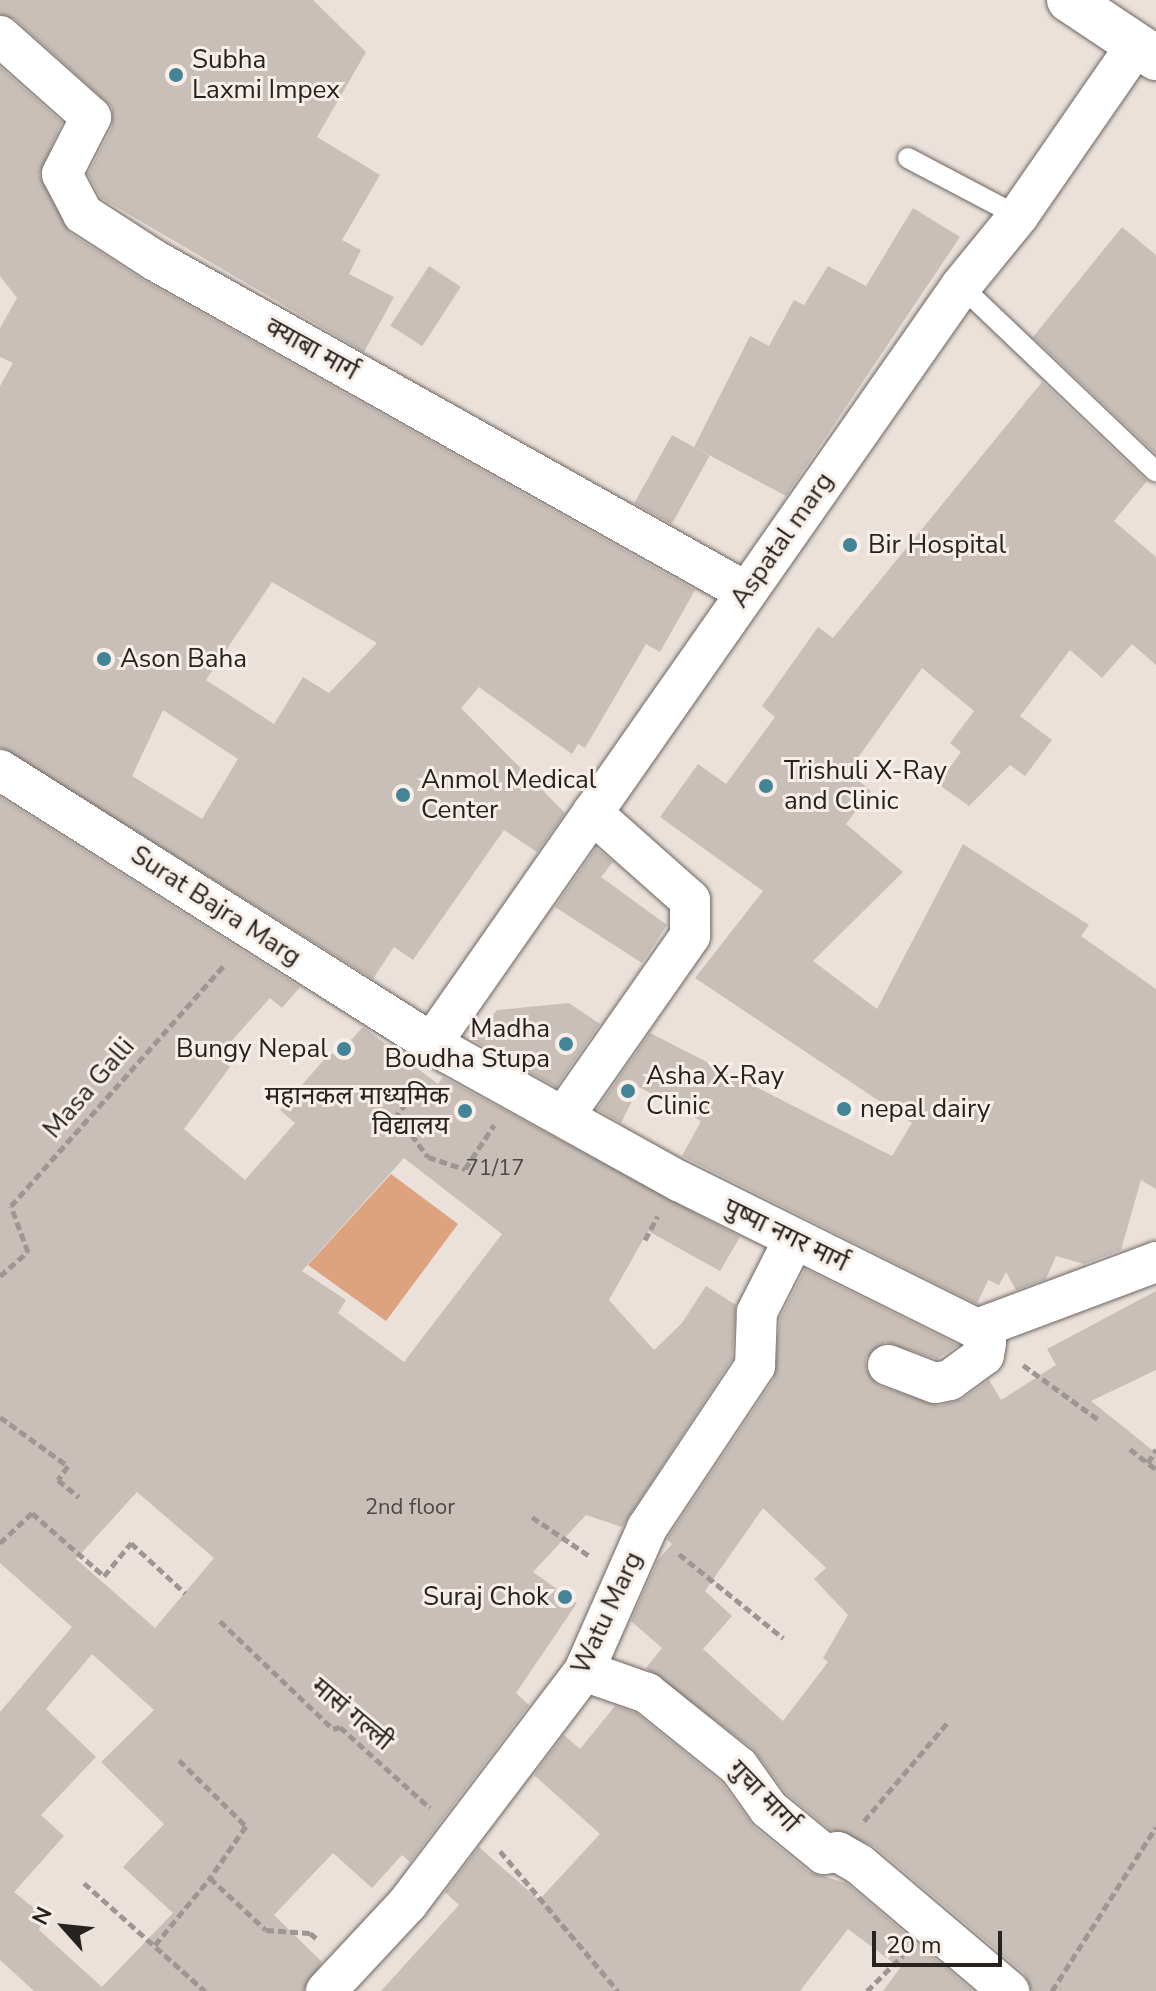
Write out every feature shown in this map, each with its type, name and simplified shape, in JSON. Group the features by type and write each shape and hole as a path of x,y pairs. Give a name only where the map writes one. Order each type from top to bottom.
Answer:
{"main road":[{"path":"1069,0 1147,51"}],"street":[{"name":"क्याबा मार्ग","path":"0,36 91,117 62,174 83,214 154,260 746,592"},
{"name":"Aspatal marg","path":"440,1046 592,813 961,286 1147,51"},
{"name":"Surat Bajra Marg","path":"0,770 440,1046"},
{"path":"564,1116 690,936 690,900 592,813"},
{"name":"पुष्पा नगर मार्ग","path":"440,1046 517,1091 794,1239 977,1329"},
{"name":"Watu Marg","path":"337,1980 471,1822 584,1671 647,1528 755,1366 757,1312 794,1239"},
{"path":"888,1365 935,1383 950,1380 984,1355 986,1342 977,1329 1156,1262"},
{"name":"गुचा मार्गा","path":"584,1671 647,1693 739,1767 769,1809 824,1854 838,1852 1009,1991"}],"lane":[{"path":"908,158 1018,216"},
{"path":"961,286 1156,472"}],"path":[{"name":"Masa Galli","path":"0,1276 28,1252 11,1206 254,931"},
{"path":"440,1046 397,1115 428,1157 465,1169 517,1091"},
{"path":"1015,1358 1099,1420"},
{"path":"0,1417 68,1466 58,1480 79,1497"},
{"path":"1130,1449 1156,1469"},
{"path":"1148,1463 1156,1449"},
{"path":"0,1543 32,1513 104,1576 131,1543 185,1593"},
{"path":"532,1517 625,1580"},
{"path":"647,1528 783,1638"},
{"name":"मासं गल्ली","path":"220,1621 333,1729 340,1727 471,1822"},
{"path":"838,1852 948,1722"},
{"path":"155,1945 210,1878 246,1826 179,1760"},
{"path":"471,1822 618,1991"},
{"path":"1052,1991 1156,1827"},
{"path":"210,1878 266,1930 310,1933 337,1980"},
{"path":"84,1883 205,1991"},
{"path":"867,1991 932,1928"}],"shaded area":[{"path":"391,1174 458,1224 386,1321 308,1265"}],"building":[{"path":"0,0 313,0 366,52 317,137 380,175 342,240 361,250 349,274 394,297 364,352 101,198 88,174 112,127 112,107 15,19 0,14"},
{"path":"0,67 62,122 39,175 70,233 143,280 695,590 660,652 646,644 585,748 578,744 572,754 479,687 461,708 565,813 537,852 504,830 413,960 394,947 373,979 0,747 0,386 13,363 0,357 0,328 17,298 0,276","holes":["272,582 377,643 329,693 303,677 274,724 206,680","163,710 238,759 202,819 132,776"]},
{"path":"913,208 960,237 786,496 694,447 750,336 769,346 794,300 804,305 828,266 866,286"},
{"path":"1122,227 1156,255 1156,454 1033,337"},
{"path":"429,266 461,287 422,346 390,326"},
{"path":"1042,382 1147,481 1114,521 1156,557 1156,665 1132,644 1102,678 1070,650 1020,716 1052,740 1025,776 1010,765 969,806 938,784 961,752 950,743 974,711 922,668 852,766 858,770 853,776 871,791 846,824 903,872 813,961 877,1009 963,844 1089,925 1081,936 1156,989 1156,1189 1141,1180 1121,1250 1084,1264 1056,1256 1046,1279 1016,1290 1006,1272 999,1285 988,1280 977,1304 682,1156 701,1121 639,1087 621,1123 597,1109 650,1033 892,1156 912,1123 695,978 763,891 660,817 698,764 726,784 775,717 762,706 818,627 833,638"},
{"path":"672,435 710,456 672,524 634,503"},
{"path":"0,797 300,987 282,1008 270,998 218,1056 230,1067 184,1129 245,1180 295,1123 280,1110 329,1054 338,1054 363,1027 438,1084 443,1077 740,1237 720,1271 648,1231 609,1300 654,1350 682,1323 706,1286 736,1305 732,1359 622,1527 586,1515 533,1572 577,1603 516,1693 529,1705 410,1862 402,1855 372,1888 333,1853 274,1915 322,1962 304,1991 34,1991 0,1960 0,1712 72,1627 0,1563","holes":["404,1158 502,1234 404,1362 338,1313 346,1300 302,1271","137,1492 214,1558 155,1628 76,1559","92,1654 154,1710 101,1762 164,1824 123,1867 173,1913 102,1987 39,1930 45,1917 14,1892 64,1836 41,1815 96,1757 46,1709"]},
{"path":"596,848 613,862 601,877 667,925 642,963 555,907"},
{"path":"569,1003 600,1024 556,1087 473,1040 497,1010"},
{"path":"805,1269 958,1345 937,1359 885,1342 866,1358 866,1369 879,1386 939,1406 963,1399 989,1380 1001,1400 1056,1365 1047,1349 1156,1291 1156,1370 1091,1401 1156,1453 1156,1991 1031,1991 1024,1973 874,1846 831,1830 786,1793 753,1749 646,1668 662,1648 631,1621 658,1560 672,1544 667,1539 774,1379 780,1318","holes":["763,1508 826,1568 814,1579 848,1615 823,1658 828,1662 783,1721 703,1649 732,1616 705,1591"]},
{"path":"615,1706 636,1713 722,1783 754,1827 809,1872 846,1883 973,1991 883,1991 900,1968 848,1929 800,1991 381,1991 459,1905 445,1892 479,1847 539,1900 600,1834 534,1775 564,1735 580,1749"}],"place":[{"name":"Subha Laxmi Impex","path":"176,75"},
{"name":"Bir Hospital","path":"850,545"},
{"name":"Ason Baha","path":"104,659"},
{"name":"Trishuli X-Ray and Clinic","path":"766,786"},
{"name":"Anmol Medical Center","path":"403,795"},
{"name":"Madha Boudha Stupa","path":"566,1044"},
{"name":"Bungy Nepal","path":"344,1049"},
{"name":"Asha X-Ray Clinic","path":"628,1091"},
{"name":"nepal dairy","path":"844,1109"},
{"name":"महानकल माध्यमिक विद्यालय","path":"465,1111"},
{"name":"Suraj Chok","path":"565,1597"}]}
